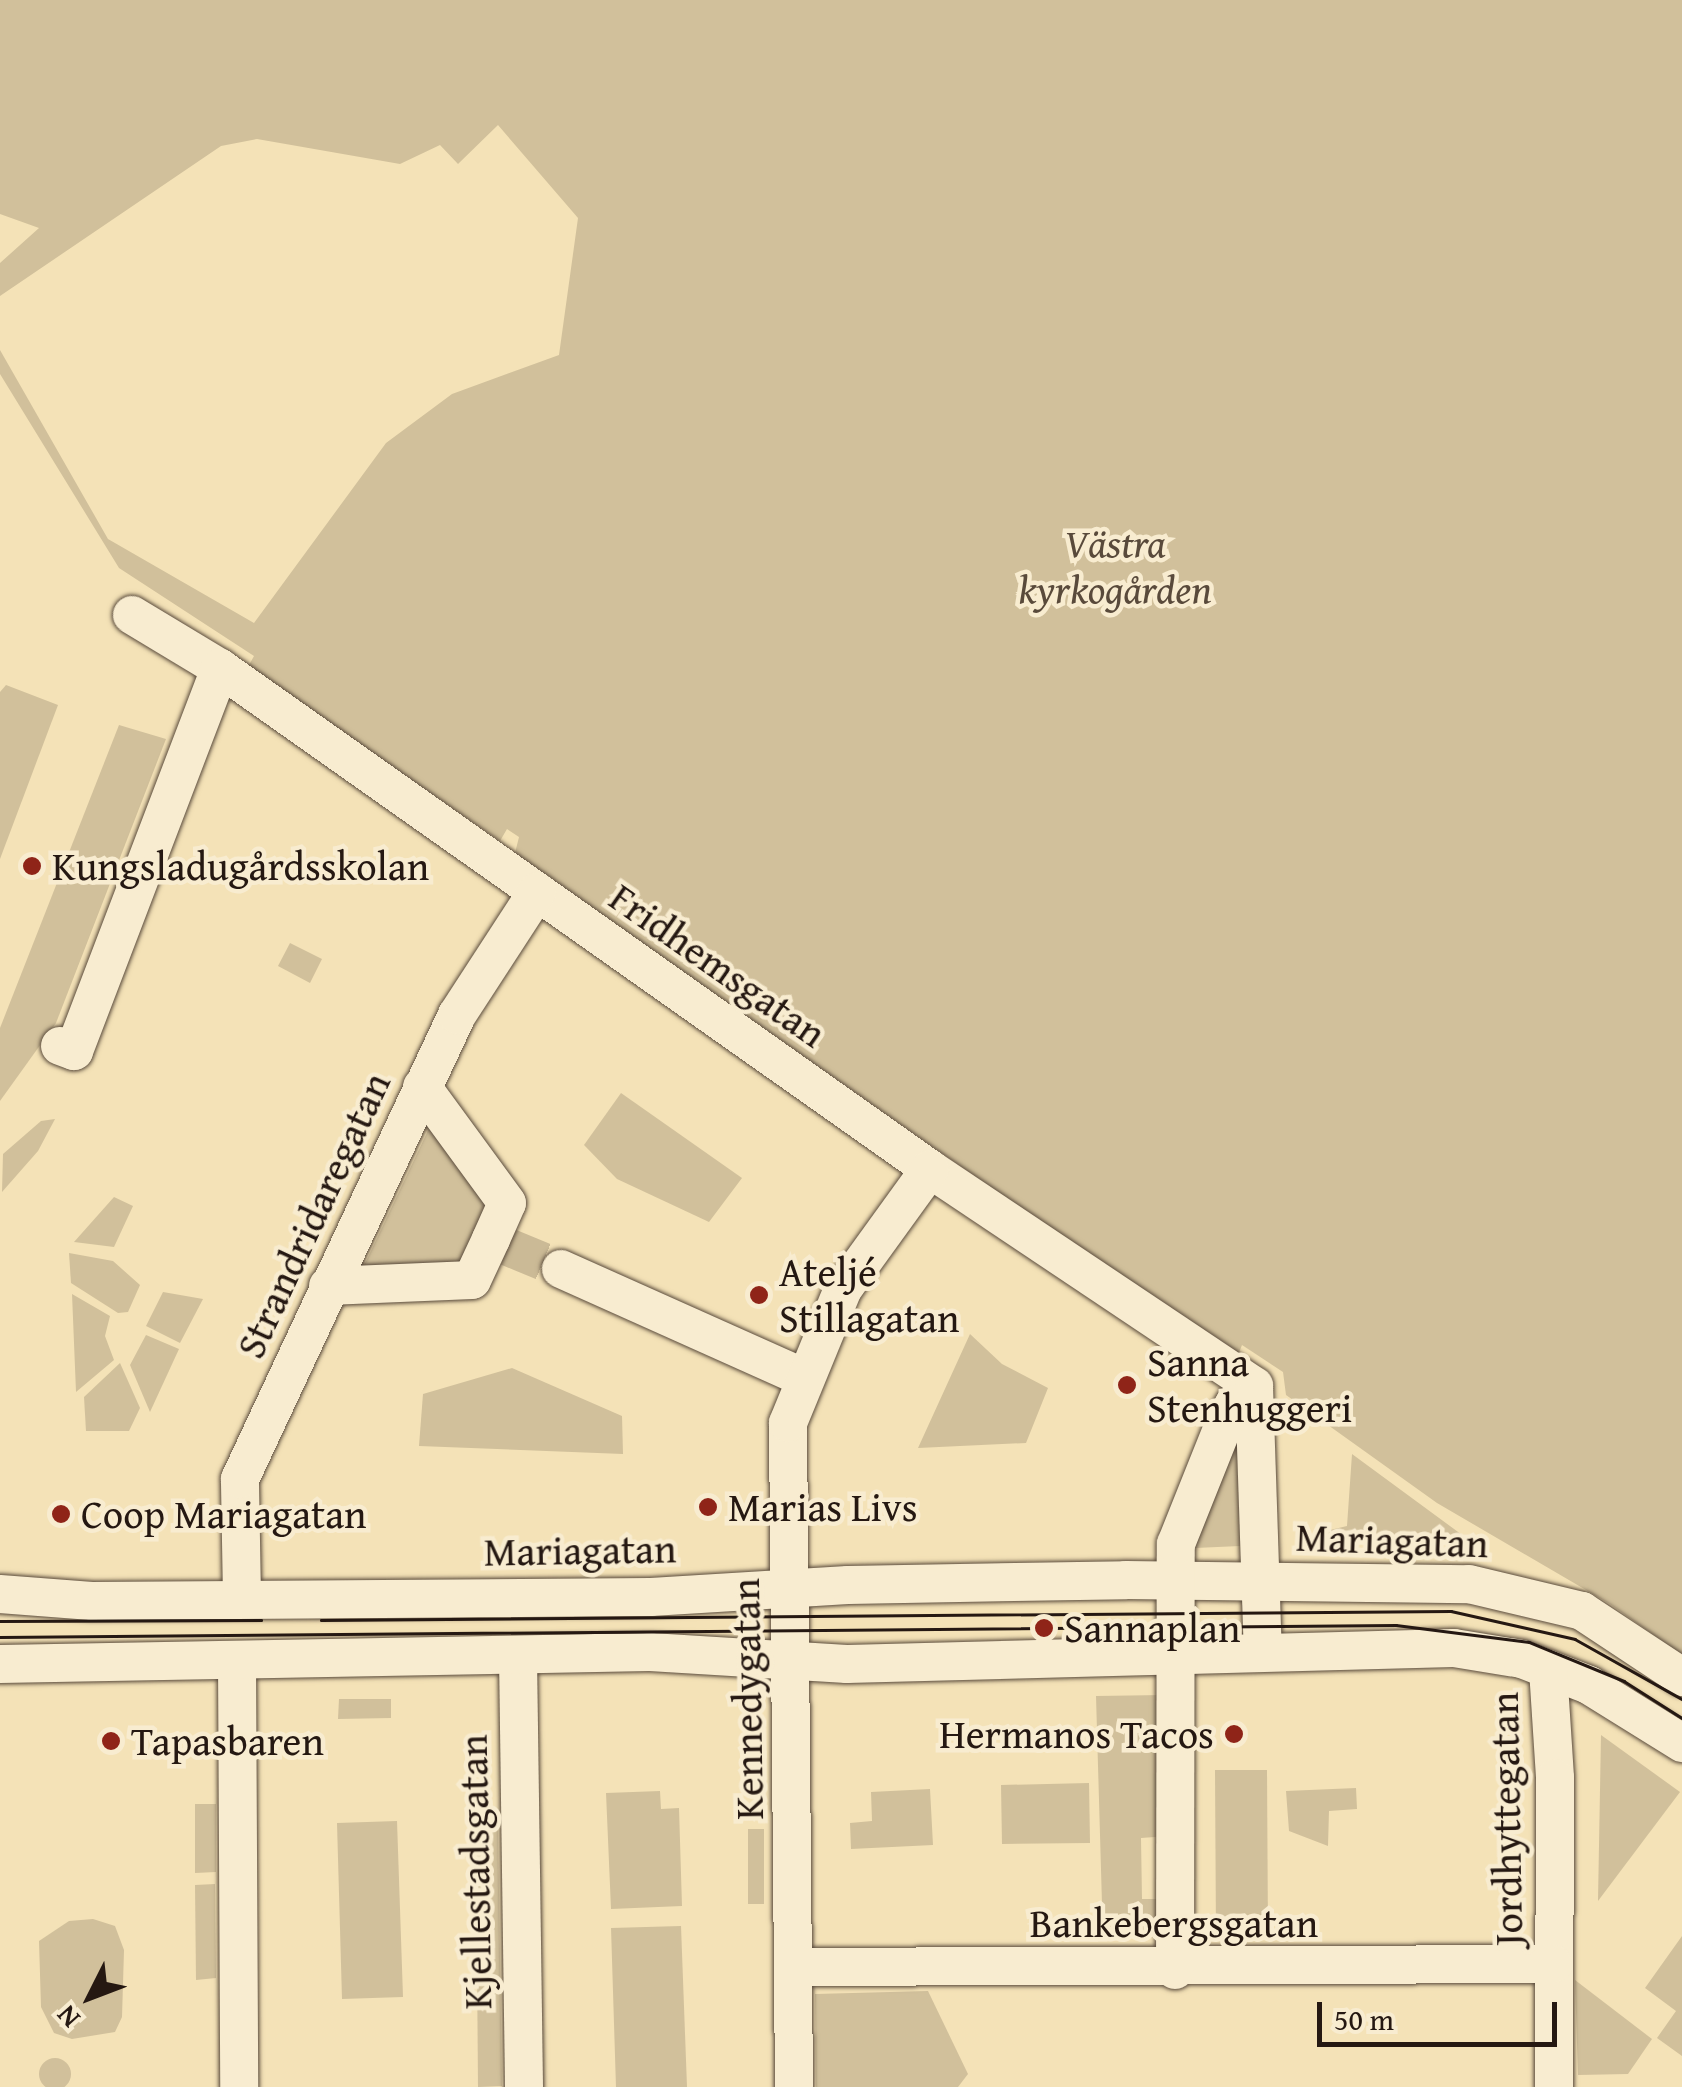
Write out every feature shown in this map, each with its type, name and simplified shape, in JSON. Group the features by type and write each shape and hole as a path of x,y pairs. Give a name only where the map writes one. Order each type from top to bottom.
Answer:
{"street":[{"name":"Fridhemsgatan","path":"132,615 220,668 1254,1396"},
{"path":"60,1046 74,1052 220,668"},
{"name":"Strandridaregatan","path":"242,1598 240,1478 457,1015 537,892"},
{"path":"328,1286 472,1280 500,1243 507,1203 422,1088"},
{"name":"Kennedygatan","path":"794,2087 794,1665 788,1423 802,1377 843,1289 930,1169"},
{"path":"561,1269 802,1377"},
{"path":"1175,1970 1176,1544 1228,1414 1234,1404 1254,1396 1264,1581 1263,1652"},
{"name":"Mariagatan","path":"0,1594 92,1601 651,1597 790,1588 1176,1580 1468,1584 1521,1592 1582,1611 1682,1676"},
{"path":"0,1664 650,1652 794,1665 1263,1652 1490,1652 1589,1685 1682,1743"},
{"name":"Kjellestadsgatan","path":"518,1656 524,2087"},
{"path":"238,1660 239,2087"},
{"name":"Jordhyttegatan","path":"1548,1669 1556,1778 1554,2087"},
{"name":"Bankebergsgatan","path":"794,1967 1175,1970 1553,1964"}],"green space":[{"name":"Västra kyrkogården","path":"0,0 1682,0 1682,1655 1610,1604 1437,1503 1286,1395 1283,1372 1242,1345 1236,1360 515,853 519,837 507,829 500,841 248,667 254,656 119,568 0,374 0,350 108,539 254,623 386,443 452,394 559,355 578,218 498,125 458,164 440,145 400,164 257,139 221,146 0,296 0,263 39,228 0,214"},
{"path":"6,685 58,705 0,859 0,692"},
{"path":"119,725 166,739 56,1023 0,1101 0,1028"},
{"path":"290,943 322,959 310,983 278,966"},
{"path":"621,1093 742,1178 709,1222 617,1179 584,1145"},
{"path":"55,1119 38,1151 2,1192 3,1154 41,1121"},
{"path":"433,1120 490,1201 458,1265 361,1272"},
{"path":"114,1197 133,1206 114,1247 74,1242"},
{"path":"69,1253 113,1261 140,1285 128,1312 118,1313 71,1283"},
{"path":"163,1292 203,1299 180,1343 146,1326"},
{"path":"72,1294 110,1316 105,1336 114,1360 76,1392"},
{"path":"970,1334 1002,1364 1048,1388 1026,1443 918,1448"},
{"path":"146,1335 179,1349 150,1412 130,1365"},
{"path":"120,1363 140,1408 129,1431 86,1431 84,1397"},
{"path":"512,1368 622,1416 623,1454 419,1446 423,1394"},
{"path":"1226,1435 1242,1435 1240,1546 1195,1548"},
{"path":"1352,1454 1469,1540 1310,1545 1309,1535 1347,1526"},
{"path":"1163,1695 1169,1836 1141,1838 1142,1899 1167,1899 1165,1937 1103,1939 1096,1696"},
{"path":"339,1699 391,1699 391,1718 338,1719"},
{"path":"1601,1735 1680,1792 1598,1901"},
{"path":"1215,1770 1267,1770 1268,1938 1216,1938"},
{"path":"1089,1783 1090,1843 1002,1844 1001,1785"},
{"path":"1356,1788 1357,1809 1329,1811 1328,1846 1289,1831 1286,1791"},
{"path":"930,1789 933,1845 851,1849 850,1823 872,1821 871,1792"},
{"path":"660,1791 661,1809 679,1808 682,1906 611,1909 606,1793"},
{"path":"195,1804 216,1804 216,1872 195,1873"},
{"path":"397,1821 403,1997 342,1999 337,1823"},
{"path":"498,1828 502,2086 478,2087 476,1830"},
{"path":"748,1829 764,1829 764,1904 748,1904"},
{"path":"215,1884 216,1978 196,1980 195,1885"},
{"path":"93,1919 115,1926 124,1950 122,2017 115,2032 72,2039 54,2033 41,2007 39,1941 69,1921"},
{"path":"681,1926 687,2087 616,2087 611,1928"},
{"path":"1682,1936 1682,2056 1657,2038 1676,2011 1645,1988"},
{"path":"1575,1980 1652,2039 1628,2074 1578,2075"},
{"path":"928,1991 968,2074 958,2087 816,2087 815,1994"},
{"path":"55,2058 66,2063 71,2074 66,2085 55,2090 44,2085 39,2074 44,2063"}],"tunnel":[{"path":"508,1247 561,1269"}],"tram line":[{"path":"321,1620 1451,1611 1575,1639 1682,1699"},
{"path":"0,1621 261,1620"},
{"path":"0,1637 1396,1625 1529,1642 1624,1681 1682,1718"}],"place":[{"name":"Kungsladugårdsskolan","path":"32,866"},
{"name":"Ateljé Stillagatan","path":"759,1295"},
{"name":"Sanna Stenhuggeri","path":"1127,1385"},
{"name":"Marias Livs","path":"708,1507"},
{"name":"Coop Mariagatan","path":"61,1514"},
{"name":"Sannaplan","path":"1044,1628"},
{"name":"Hermanos Tacos","path":"1234,1734"},
{"name":"Tapasbaren","path":"111,1741"}]}
